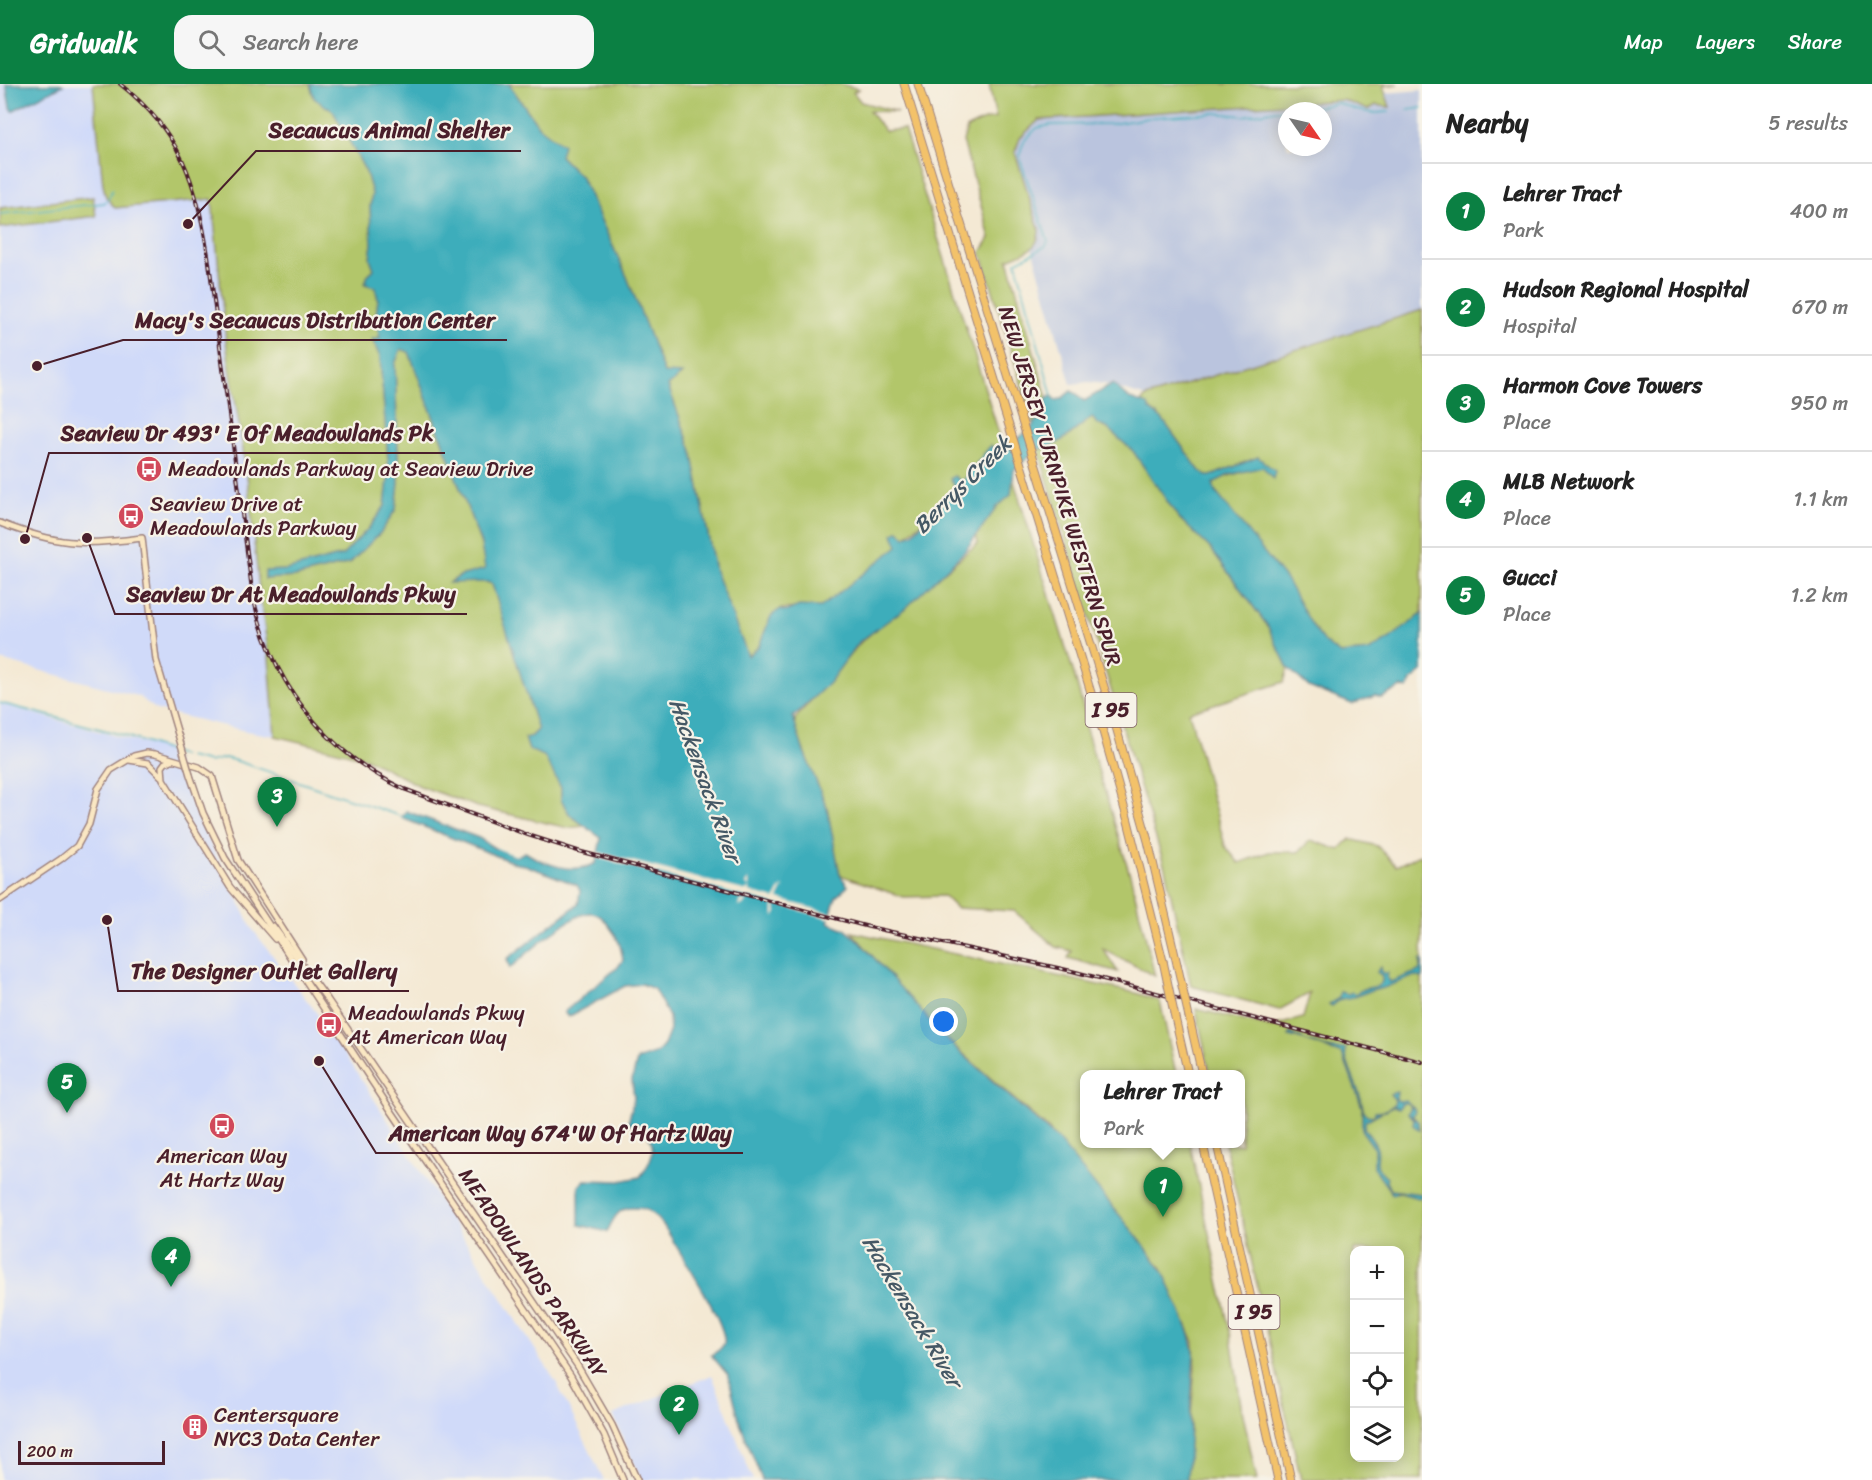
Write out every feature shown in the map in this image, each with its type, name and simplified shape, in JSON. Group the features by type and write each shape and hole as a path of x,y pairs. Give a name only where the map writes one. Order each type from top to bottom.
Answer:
{"highway":[{"name":"NEW JERSEY TURNPIKE WESTERN SPUR","path":"904,84 1114,767 1187,1070"},
{"name":"NEW JERSEY TURNPIKE WESTERN SPUR","path":"918,84 1129,769 1201,1070"},
{"name":"I 95","path":"1204,1148 1278,1480"},
{"name":"I 95","path":"1218,1148 1291,1480"}],"main road":[{"name":"MEADOWLANDS PARKWAY","path":"0,522 39,537 67,543 96,543 141,538 156,660 190,775 215,839 282,947 571,1376 604,1435 623,1480"},
{"path":"0,900 77,846 87,830 95,796 101,782 111,771 127,760 147,753 199,767 212,776 238,860 314,981"},
{"path":"127,760 148,763 163,779 234,893 282,947"},
{"path":"163,779 162,767 167,761 174,760"},
{"name":"MEADOWLANDS PARKWAY","path":"264,916 314,981 578,1365 612,1425 638,1480"}],"shaded area":[{"path":"0,84 93,84 103,185 126,207 212,199 226,342 247,475 260,598 269,657 275,736 157,710 138,696 0,660"},
{"path":"1422,90 1422,310 1146,397 1105,384 1088,382 1071,384 997,124"},
{"path":"0,704 170,751 206,834 253,930 329,1029 556,1382 604,1480 0,1480"},
{"path":"712,1375 753,1480 641,1480 613,1415"}],"green space":[{"path":"93,84 310,84 314,98 333,111 366,172 372,193 370,258 374,269 368,275 365,284 375,287 378,299 376,316 380,339 373,340 380,357 389,472 385,506 368,529 343,555 286,570 266,571 265,579 295,577 350,563 381,532 396,509 399,483 395,364 401,349 409,352 481,544 486,569 460,576 450,582 492,584 529,694 538,730 532,736 525,738 529,750 544,755 561,788 561,800 570,815 585,826 568,828 478,807 420,786 366,758 275,736 269,657 260,598 247,475 226,342 212,199 115,208 106,197 103,185"},
{"path":"509,84 840,84 859,89 853,92 861,102 898,112 869,111 885,131 904,129 1074,674 1087,721 1085,726 1131,878 1155,976 1103,949 1118,972 1068,958 1072,951 1056,947 1014,911 956,908 944,896 903,897 840,875 827,808 795,729 795,719 861,642 978,543 976,534 947,500 905,537 898,548 823,607 781,609 757,650 745,657 715,571 692,451 668,386 681,375 664,373 627,277 581,177 560,156 562,145 539,127"},
{"path":"989,84 1398,84 1383,86 1390,107 1376,105 1368,110 1343,100 1278,102 1278,104 1039,120 1020,138 1015,152 1039,229 1037,242 1025,252 1008,259 1047,398 1047,406 1034,425 981,252 990,238 963,141 967,128 984,120 996,118"},
{"path":"93,197 96,216 0,228 0,208"},
{"path":"1422,310 1422,614 1369,651 1340,654 1324,642 1215,491 1213,483 1218,479 1263,466 1258,457 1206,476 1199,470 1163,420 1141,402 1146,397"},
{"path":"1092,417 1097,424 1107,428 1133,451 1178,517 1211,549 1267,625 1288,668 1284,682 1189,712 1225,846 1239,863 1269,852 1298,852 1311,840 1339,850 1350,839 1377,846 1396,866 1422,854 1422,1480 1301,1480 1226,1148 1245,1148 1245,1070 1209,1070 1196,1009 1270,1027 1303,1018 1310,993 1279,1010 1191,986 1165,868 1038,449 1059,442"},
{"path":"852,932 1136,993 1160,1001 1175,1070 1080,1070 1080,1148 1191,1148 1231,1337 1241,1405 1257,1480 1186,1480 1195,1366 1194,1342 1161,1267 1049,1130 932,1026"}],"water":[{"path":"6,84 60,84 63,85 12,111"},
{"path":"310,84 509,84 539,127 563,145 560,156 581,177 627,277 664,373 682,374 668,386 692,451 715,571 748,656 759,646 771,616 779,610 787,611 799,606 821,607 898,546 893,534 899,530 905,537 913,533 954,491 956,488 950,479 954,476 962,482 991,445 994,449 1005,449 1025,433 1042,414 1047,398 1052,396 1055,400 1061,399 1071,391 1084,401 1113,384 1130,399 1148,405 1150,410 1163,420 1199,470 1206,476 1258,457 1275,471 1273,479 1263,467 1229,475 1213,483 1215,491 1287,581 1324,642 1340,654 1369,651 1422,614 1422,672 1411,681 1408,689 1401,687 1382,698 1375,696 1352,704 1309,687 1288,668 1267,625 1211,549 1178,517 1133,451 1107,428 1097,424 1092,417 1059,442 1038,449 1014,470 1011,495 997,507 965,551 907,607 859,642 829,683 793,717 803,749 827,808 840,875 848,886 836,897 828,922 845,929 860,942 946,1039 1058,1140 1144,1245 1164,1273 1190,1334 1194,1351 1187,1480 762,1480 740,1423 728,1375 711,1355 724,1343 718,1320 700,1285 664,1226 649,1211 636,1208 619,1212 607,1232 579,1225 579,1186 585,1180 620,1181 640,1177 649,1163 653,1150 649,1137 639,1124 628,1124 634,1098 632,1080 637,1060 657,1053 664,1045 670,1030 669,1017 654,989 642,984 625,986 568,1017 564,1012 618,967 623,960 617,938 604,919 591,913 573,919 510,968 507,959 578,904 580,891 577,885 517,864 402,818 406,811 479,838 515,857 525,852 541,861 569,868 587,867 596,863 601,838 570,815 561,800 561,788 544,756 529,750 525,738 532,736 538,730 492,584 487,582 449,583 460,576 485,569 481,544 409,352 401,349 395,364 399,483 396,509 381,532 350,563 295,577 265,579 265,571 286,570 343,555 368,529 385,506 389,472 380,357 372,339 380,339 376,316 378,299 375,287 365,284 368,275 374,269 370,258 372,193 366,172 333,111 314,98"},
{"path":"1422,960 1422,978 1415,976 1381,989 1341,999 1332,1006 1329,1004 1339,998 1340,992 1355,994 1363,989 1378,986 1382,982 1382,976 1377,972 1380,967 1382,973 1388,973 1387,977 1390,982 1419,971"},
{"path":"1290,1033 1295,1036 1307,1041 1289,1036"},
{"path":"1322,1046 1346,1049 1347,1061 1360,1096 1363,1111 1367,1115 1374,1116 1375,1112 1382,1111 1371,1118 1366,1120 1364,1128 1376,1146 1377,1164 1387,1178 1390,1190 1422,1194 1422,1197 1397,1192 1393,1195 1374,1169 1374,1148 1362,1131 1362,1107 1342,1053"},
{"path":"1397,1092 1396,1099 1406,1100 1415,1110 1413,1116 1418,1121 1419,1130 1413,1125 1414,1119 1408,1113 1411,1108 1408,1103 1402,1103 1399,1108 1393,1106 1389,1109 1395,1100 1390,1094"}],"pier":[{"path":"597,852 747,891 749,887 749,892 775,899 784,886 778,899 834,914 832,919 776,904 777,912 774,917 774,904 748,897 745,903 739,907 741,900 745,901 746,897 595,857"}],"waterway":[{"path":"1052,396 1016,262 1046,246 1048,241 1020,159 1025,140 1037,128 1051,125 1111,124 1155,117 1215,113 1244,116 1338,103 1356,110 1373,113 1389,112"},
{"path":"1408,110 1422,108"},
{"path":"0,214 104,203 112,190"},
{"path":"0,703 123,735 183,756"},
{"path":"188,757 209,762 225,758 237,761 403,817"},
{"path":"496,849 517,857"}],"railway":[{"path":"120,84 141,102 171,140 191,181 198,204 208,255 252,590 260,622 271,653 286,682 325,733 348,754 375,773 404,789 578,851 869,927 1072,971 1422,1062"}],"place":[{"name":"Secaucus Animal Shelter","path":"188,224"},
{"name":"Macy's Secaucus Distribution Center","path":"37,366"},
{"name":"Meadowlands Parkway at Seaview Drive","path":"149,469"},
{"name":"Seaview Drive at Meadowlands Parkway","path":"131,516"},
{"name":"Seaview Dr At Meadowlands Pkwy","path":"87,538"},
{"name":"Seaview Dr 493' E Of Meadowlands Pk","path":"25,539"},
{"name":"Harmon Cove Towers","path":"277,827"},
{"name":"The Designer Outlet Gallery","path":"107,920"},
{"name":"Meadowlands Pkwy At American Way","path":"329,1025"},
{"name":"American Way 674'W Of Hartz Way","path":"319,1061"},
{"name":"Gucci","path":"67,1113"},
{"name":"American Way At Hartz Way","path":"222,1126"},
{"name":"Lehrer Tract","path":"1163,1217"},
{"name":"MLB Network","path":"171,1287"},
{"name":"Centersquare NYC3 Data Center","path":"195,1427"},
{"name":"Hudson Regional Hospital","path":"679,1435"}],"water label":[{"name":"Berrys Creek","path":"962,484"},
{"name":"Hackensack River","path":"706,780"},
{"name":"Hackensack River","path":"913,1311"}]}
